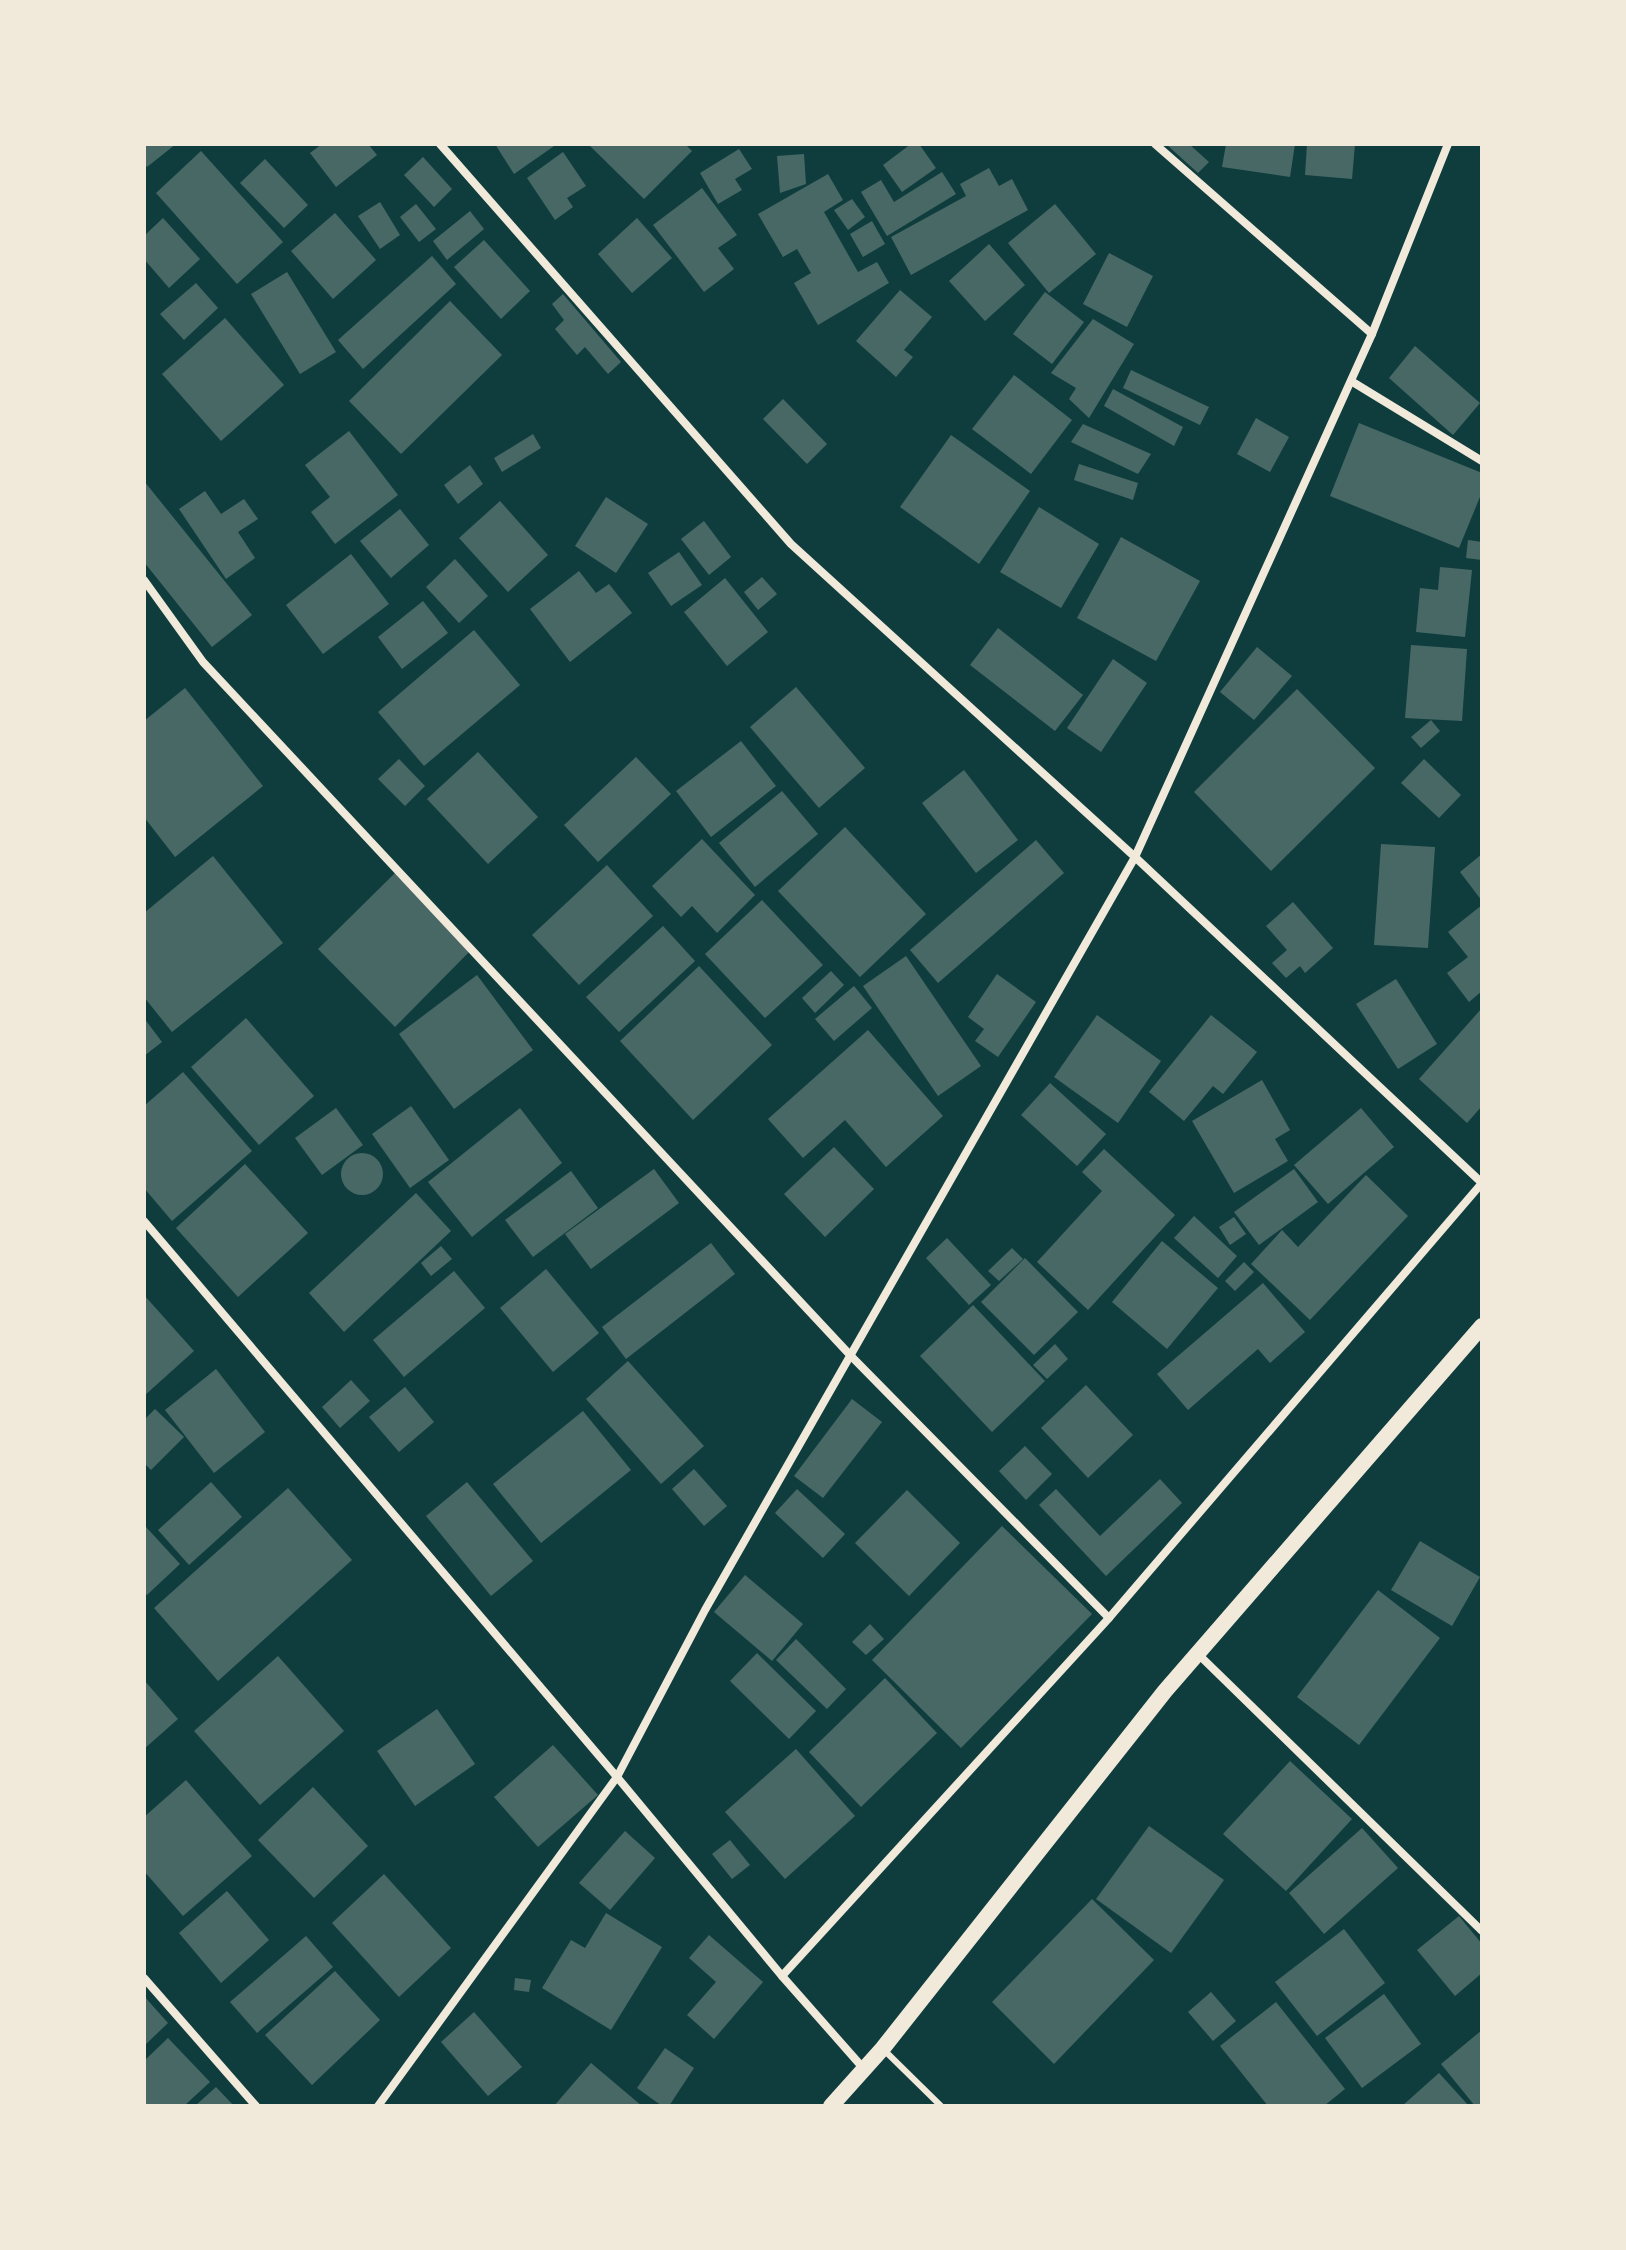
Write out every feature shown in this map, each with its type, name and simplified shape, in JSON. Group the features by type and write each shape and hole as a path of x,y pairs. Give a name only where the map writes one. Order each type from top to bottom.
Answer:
{"main road":[{"path":"831,2106 883,2048 1155,1703 1482,1326"}],"street":[{"path":"440,144 791,544 1135,857 1482,1183 1109,1618 782,1976"},
{"path":"1155,144 1372,334"},
{"path":"378,2106 617,1777 705,1610 1135,857 1372,334 1448,144"},
{"path":"1351,381 1482,461"},
{"path":"144,580 203,662 851,1356 1109,1618"},
{"path":"144,1221 864,2069"},
{"path":"1198,1654 1482,1931"},
{"path":"144,1978 256,2106"}],"lane":[{"path":"883,2048 941,2106"}],"building":[{"path":"144,144 176,144 147,167 144,163"},
{"path":"322,144 368,144 377,155 336,187 310,153"},
{"path":"495,144 557,144 514,174"},
{"path":"588,144 685,144 692,151 644,199"},
{"path":"911,144 919,144 936,168 902,192 883,165"},
{"path":"1166,144 1189,144 1209,162 1198,173"},
{"path":"1226,144 1295,144 1290,177 1222,167"},
{"path":"1307,144 1355,144 1352,179 1305,175"},
{"path":"739,149 752,169 735,179 742,190 718,204 700,173"},
{"path":"201,151 283,242 237,284 156,193"},
{"path":"563,152 586,186 567,198 573,207 555,220 527,178"},
{"path":"804,154 806,184 780,193 777,156"},
{"path":"423,157 452,189 434,207 404,175"},
{"path":"265,159 308,205 284,228 240,183"},
{"path":"989,168 999,186 1012,179 1028,210 911,275 891,237 966,196 960,184"},
{"path":"942,172 956,194 887,236 861,192 881,180 894,202"},
{"path":"828,174 843,200 824,212 858,272 877,262 889,283 818,325 794,283 811,273 797,249 783,257 758,214"},
{"path":"702,188 737,235 718,248 734,269 704,292 653,225"},
{"path":"852,199 865,217 848,230 834,210"},
{"path":"380,202 400,235 380,249 358,216"},
{"path":"416,204 436,229 419,242 400,217"},
{"path":"1055,204 1096,254 1049,293 1008,243"},
{"path":"470,211 484,229 447,260 433,241"},
{"path":"335,213 376,260 333,299 291,251"},
{"path":"163,218 200,259 169,288 144,259 144,236"},
{"path":"637,218 672,258 632,293 598,254"},
{"path":"872,221 885,244 863,257 850,234"},
{"path":"484,240 530,291 501,319 454,267"},
{"path":"989,244 1025,285 985,321 949,281"},
{"path":"1109,253 1153,276 1127,327 1083,304"},
{"path":"432,256 456,284 363,369 338,340"},
{"path":"287,272 336,352 300,374 251,294"},
{"path":"196,283 218,308 184,340 160,314"},
{"path":"900,290 932,317 904,350 913,357 896,377 856,341"},
{"path":"1045,292 1084,322 1052,364 1013,334"},
{"path":"563,294 621,362 608,374 585,347 577,355 555,329 564,320 552,304"},
{"path":"450,301 502,355 401,454 349,401"},
{"path":"225,318 284,385 221,441 162,374"},
{"path":"1093,319 1134,344 1089,418 1069,399 1076,388 1051,373"},
{"path":"1415,346 1480,403 1453,435 1389,378"},
{"path":"1131,370 1209,407 1200,425 1123,388"},
{"path":"1014,375 1072,420 1031,474 972,429"},
{"path":"1113,389 1183,427 1174,446 1104,406"},
{"path":"783,399 827,444 807,464 763,419"},
{"path":"1256,418 1289,437 1270,472 1237,454"},
{"path":"1359,423 1482,473 1482,492 1459,548 1330,496"},
{"path":"1083,424 1151,454 1138,474 1071,442"},
{"path":"349,431 398,495 335,544 311,512 330,497 305,465"},
{"path":"533,434 541,448 502,472 494,458"},
{"path":"951,435 1030,491 979,564 900,507"},
{"path":"1079,464 1138,483 1133,500 1074,480"},
{"path":"470,465 483,484 458,504 444,485"},
{"path":"144,481 252,615 212,647 144,562"},
{"path":"205,491 221,514 244,499 258,519 238,532 255,558 226,579 179,509"},
{"path":"606,497 648,524 616,573 575,546"},
{"path":"500,501 548,555 508,592 459,538"},
{"path":"1039,507 1099,544 1061,608 1000,572"},
{"path":"400,509 429,545 391,578 360,541"},
{"path":"704,521 731,557 709,575 681,539"},
{"path":"1121,537 1200,581 1156,661 1077,618"},
{"path":"1468,540 1482,542 1482,560 1466,558"},
{"path":"679,552 702,585 671,606 648,573"},
{"path":"351,554 389,604 323,654 286,605"},
{"path":"455,559 488,596 459,623 426,587"},
{"path":"1440,567 1472,570 1465,637 1416,632 1420,588 1438,590"},
{"path":"579,571 596,593 609,584 632,613 570,662 530,609"},
{"path":"762,577 777,594 758,610 744,592"},
{"path":"725,578 768,632 727,666 684,612"},
{"path":"423,601 448,633 402,669 378,637"},
{"path":"998,628 1083,695 1055,731 970,665"},
{"path":"474,630 520,685 424,766 378,712"},
{"path":"1411,645 1467,649 1462,721 1405,718"},
{"path":"1257,647 1292,676 1254,720 1220,692"},
{"path":"1113,659 1147,683 1101,752 1067,728"},
{"path":"796,687 865,768 819,808 750,727"},
{"path":"185,688 263,786 175,857 144,817 144,721"},
{"path":"1297,689 1375,768 1271,871 1194,792"},
{"path":"1431,720 1440,731 1421,748 1411,737"},
{"path":"741,741 776,786 711,837 676,791"},
{"path":"478,752 538,817 488,864 427,799"},
{"path":"636,757 671,794 598,862 564,825"},
{"path":"399,759 425,786 405,806 378,779"},
{"path":"1424,759 1461,795 1439,818 1401,783"},
{"path":"964,770 1018,840 976,873 922,803"},
{"path":"782,791 818,834 755,887 719,843"},
{"path":"845,827 926,914 860,977 778,891"},
{"path":"702,839 755,895 717,933 692,906 681,917 652,886"},
{"path":"1036,840 1064,873 938,983 910,950"},
{"path":"1381,844 1435,847 1428,948 1374,945"},
{"path":"1482,854 1482,901 1460,872"},
{"path":"213,856 283,943 172,1032 144,997 144,913"},
{"path":"607,865 653,916 579,985 532,935"},
{"path":"395,873 471,950 395,1027 318,949"},
{"path":"762,900 823,965 765,1018 705,954"},
{"path":"1293,902 1333,948 1305,973 1300,966 1286,978 1272,963 1287,950 1266,926"},
{"path":"1482,905 1482,991 1469,1002 1447,973 1468,957 1448,932"},
{"path":"663,926 695,961 619,1032 586,997"},
{"path":"906,956 981,1066 938,1096 863,986"},
{"path":"699,966 772,1045 693,1120 620,1041"},
{"path":"831,971 844,985 815,1013 802,998"},
{"path":"997,974 1036,1002 998,1057 975,1041 984,1029 968,1017"},
{"path":"477,975 533,1050 454,1109 399,1034"},
{"path":"1396,979 1437,1044 1398,1069 1356,1004"},
{"path":"854,986 872,1008 834,1041 815,1019"},
{"path":"1482,1008 1482,1106 1467,1123 1419,1079"},
{"path":"1097,1015 1161,1061 1118,1123 1054,1077"},
{"path":"1211,1015 1257,1052 1223,1094 1213,1086 1184,1121 1149,1092"},
{"path":"144,1018 162,1042 144,1056"},
{"path":"246,1018 314,1096 259,1145 191,1067"},
{"path":"868,1030 943,1116 886,1167 845,1120 803,1158 768,1119"},
{"path":"183,1072 252,1151 172,1221 144,1188 144,1106"},
{"path":"1262,1080 1290,1130 1275,1139 1288,1161 1234,1193 1192,1121"},
{"path":"1050,1083 1106,1134 1077,1166 1021,1115"},
{"path":"411,1106 449,1160 410,1188 372,1134"},
{"path":"336,1108 363,1145 322,1175 295,1138"},
{"path":"520,1108 562,1163 472,1237 428,1182"},
{"path":"1361,1108 1394,1147 1328,1204 1294,1165"},
{"path":"834,1147 874,1189 825,1237 784,1194"},
{"path":"1104,1149 1175,1215 1088,1310 1037,1262 1102,1191 1082,1172"},
{"path":"362,1153 377,1159 383,1174 377,1189 362,1195 347,1189 341,1174 347,1159"},
{"path":"245,1164 308,1233 238,1297 176,1228"},
{"path":"654,1169 679,1203 591,1269 565,1234"},
{"path":"1294,1169 1318,1202 1259,1245 1234,1212"},
{"path":"571,1171 598,1208 533,1257 505,1220"},
{"path":"1366,1175 1408,1216 1310,1320 1251,1264 1282,1230 1298,1247"},
{"path":"416,1193 451,1231 344,1332 309,1293"},
{"path":"1194,1216 1237,1256 1218,1278 1174,1238"},
{"path":"1234,1217 1246,1234 1230,1245 1219,1227"},
{"path":"947,1238 991,1285 969,1305 926,1258"},
{"path":"1162,1241 1218,1288 1167,1349 1112,1302"},
{"path":"711,1243 735,1274 626,1359 602,1327"},
{"path":"441,1246 452,1259 431,1276 421,1263"},
{"path":"1012,1248 1023,1259 999,1281 988,1271"},
{"path":"1025,1258 1078,1312 1034,1355 981,1302"},
{"path":"1244,1262 1254,1272 1235,1291 1225,1281"},
{"path":"546,1269 599,1333 553,1372 500,1308"},
{"path":"454,1271 485,1308 404,1377 373,1340"},
{"path":"1263,1283 1305,1332 1270,1363 1258,1349 1188,1410 1157,1374"},
{"path":"144,1295 194,1351 144,1396"},
{"path":"973,1305 1045,1381 992,1432 920,1356"},
{"path":"1055,1344 1068,1359 1047,1379 1033,1365"},
{"path":"628,1361 704,1446 661,1484 586,1399"},
{"path":"216,1369 265,1432 214,1473 165,1410"},
{"path":"351,1380 370,1401 340,1428 322,1407"},
{"path":"1086,1385 1133,1435 1088,1478 1041,1428"},
{"path":"405,1387 434,1422 399,1452 369,1417"},
{"path":"852,1399 882,1422 823,1498 794,1476"},
{"path":"155,1409 184,1437 151,1470 144,1463 144,1420"},
{"path":"583,1411 631,1470 541,1543 493,1484"},
{"path":"1025,1446 1052,1474 1026,1500 999,1471"},
{"path":"694,1469 727,1506 704,1526 672,1489"},
{"path":"1160,1479 1182,1503 1106,1576 1039,1505 1056,1489 1100,1536"},
{"path":"211,1482 242,1517 189,1565 158,1530"},
{"path":"467,1482 533,1561 491,1596 426,1516"},
{"path":"288,1488 352,1560 218,1681 154,1608"},
{"path":"797,1489 845,1534 823,1558 775,1513"},
{"path":"907,1490 960,1543 909,1596 855,1543"},
{"path":"1002,1526 1092,1614 961,1748 872,1660"},
{"path":"146,1527 180,1564 147,1595 144,1592"},
{"path":"1420,1541 1480,1577 1452,1626 1391,1590"},
{"path":"745,1575 803,1624 772,1661 714,1612"},
{"path":"1378,1590 1440,1638 1359,1745 1297,1697"},
{"path":"870,1624 884,1639 866,1655 852,1642"},
{"path":"796,1639 846,1689 827,1709 776,1660"},
{"path":"757,1653 816,1711 789,1739 730,1681"},
{"path":"278,1656 344,1731 260,1805 194,1731"},
{"path":"885,1678 937,1733 861,1807 809,1752"},
{"path":"144,1680 178,1719 144,1749"},
{"path":"437,1709 475,1764 415,1806 377,1751"},
{"path":"553,1745 598,1795 538,1847 494,1797"},
{"path":"796,1749 855,1816 785,1879 725,1812"},
{"path":"1290,1761 1352,1819 1286,1891 1223,1834"},
{"path":"186,1780 252,1856 183,1916 144,1871 144,1817"},
{"path":"313,1787 368,1846 314,1898 258,1840"},
{"path":"1149,1826 1224,1880 1171,1953 1096,1899"},
{"path":"1362,1828 1398,1868 1324,1934 1289,1893"},
{"path":"625,1831 655,1858 610,1910 579,1883"},
{"path":"730,1840 750,1865 732,1879 712,1854"},
{"path":"384,1874 451,1948 399,1997 332,1923"},
{"path":"227,1891 269,1940 221,1983 179,1933"},
{"path":"1092,1899 1154,1960 1054,2064 992,2002"},
{"path":"606,1913 662,1947 611,2030 542,1988 571,1940 585,1948"},
{"path":"1459,1916 1482,1944 1482,1973 1455,1996 1417,1950"},
{"path":"1344,1929 1385,1983 1317,2036 1275,1982"},
{"path":"709,1935 763,1982 714,2039 687,2015 716,1982 689,1958"},
{"path":"306,1936 333,1967 257,2033 230,2002"},
{"path":"335,1971 380,2020 312,2085 265,2035"},
{"path":"515,1978 531,1980 529,1992 514,1990"},
{"path":"1211,1992 1236,2021 1213,2041 1188,2012"},
{"path":"1384,1994 1421,2044 1362,2088 1325,2038"},
{"path":"144,1996 168,2023 144,2046"},
{"path":"1276,2002 1345,2089 1324,2106 1268,2106 1220,2046"},
{"path":"474,2012 522,2067 488,2096 441,2042"},
{"path":"1482,2030 1482,2106 1475,2106 1441,2064"},
{"path":"168,2038 210,2082 184,2106 144,2106 144,2061"},
{"path":"665,2048 694,2068 669,2106 662,2106 637,2088"},
{"path":"591,2063 642,2106 554,2106"},
{"path":"1439,2073 1469,2106 1402,2106"},
{"path":"216,2087 234,2106 195,2106"}]}
